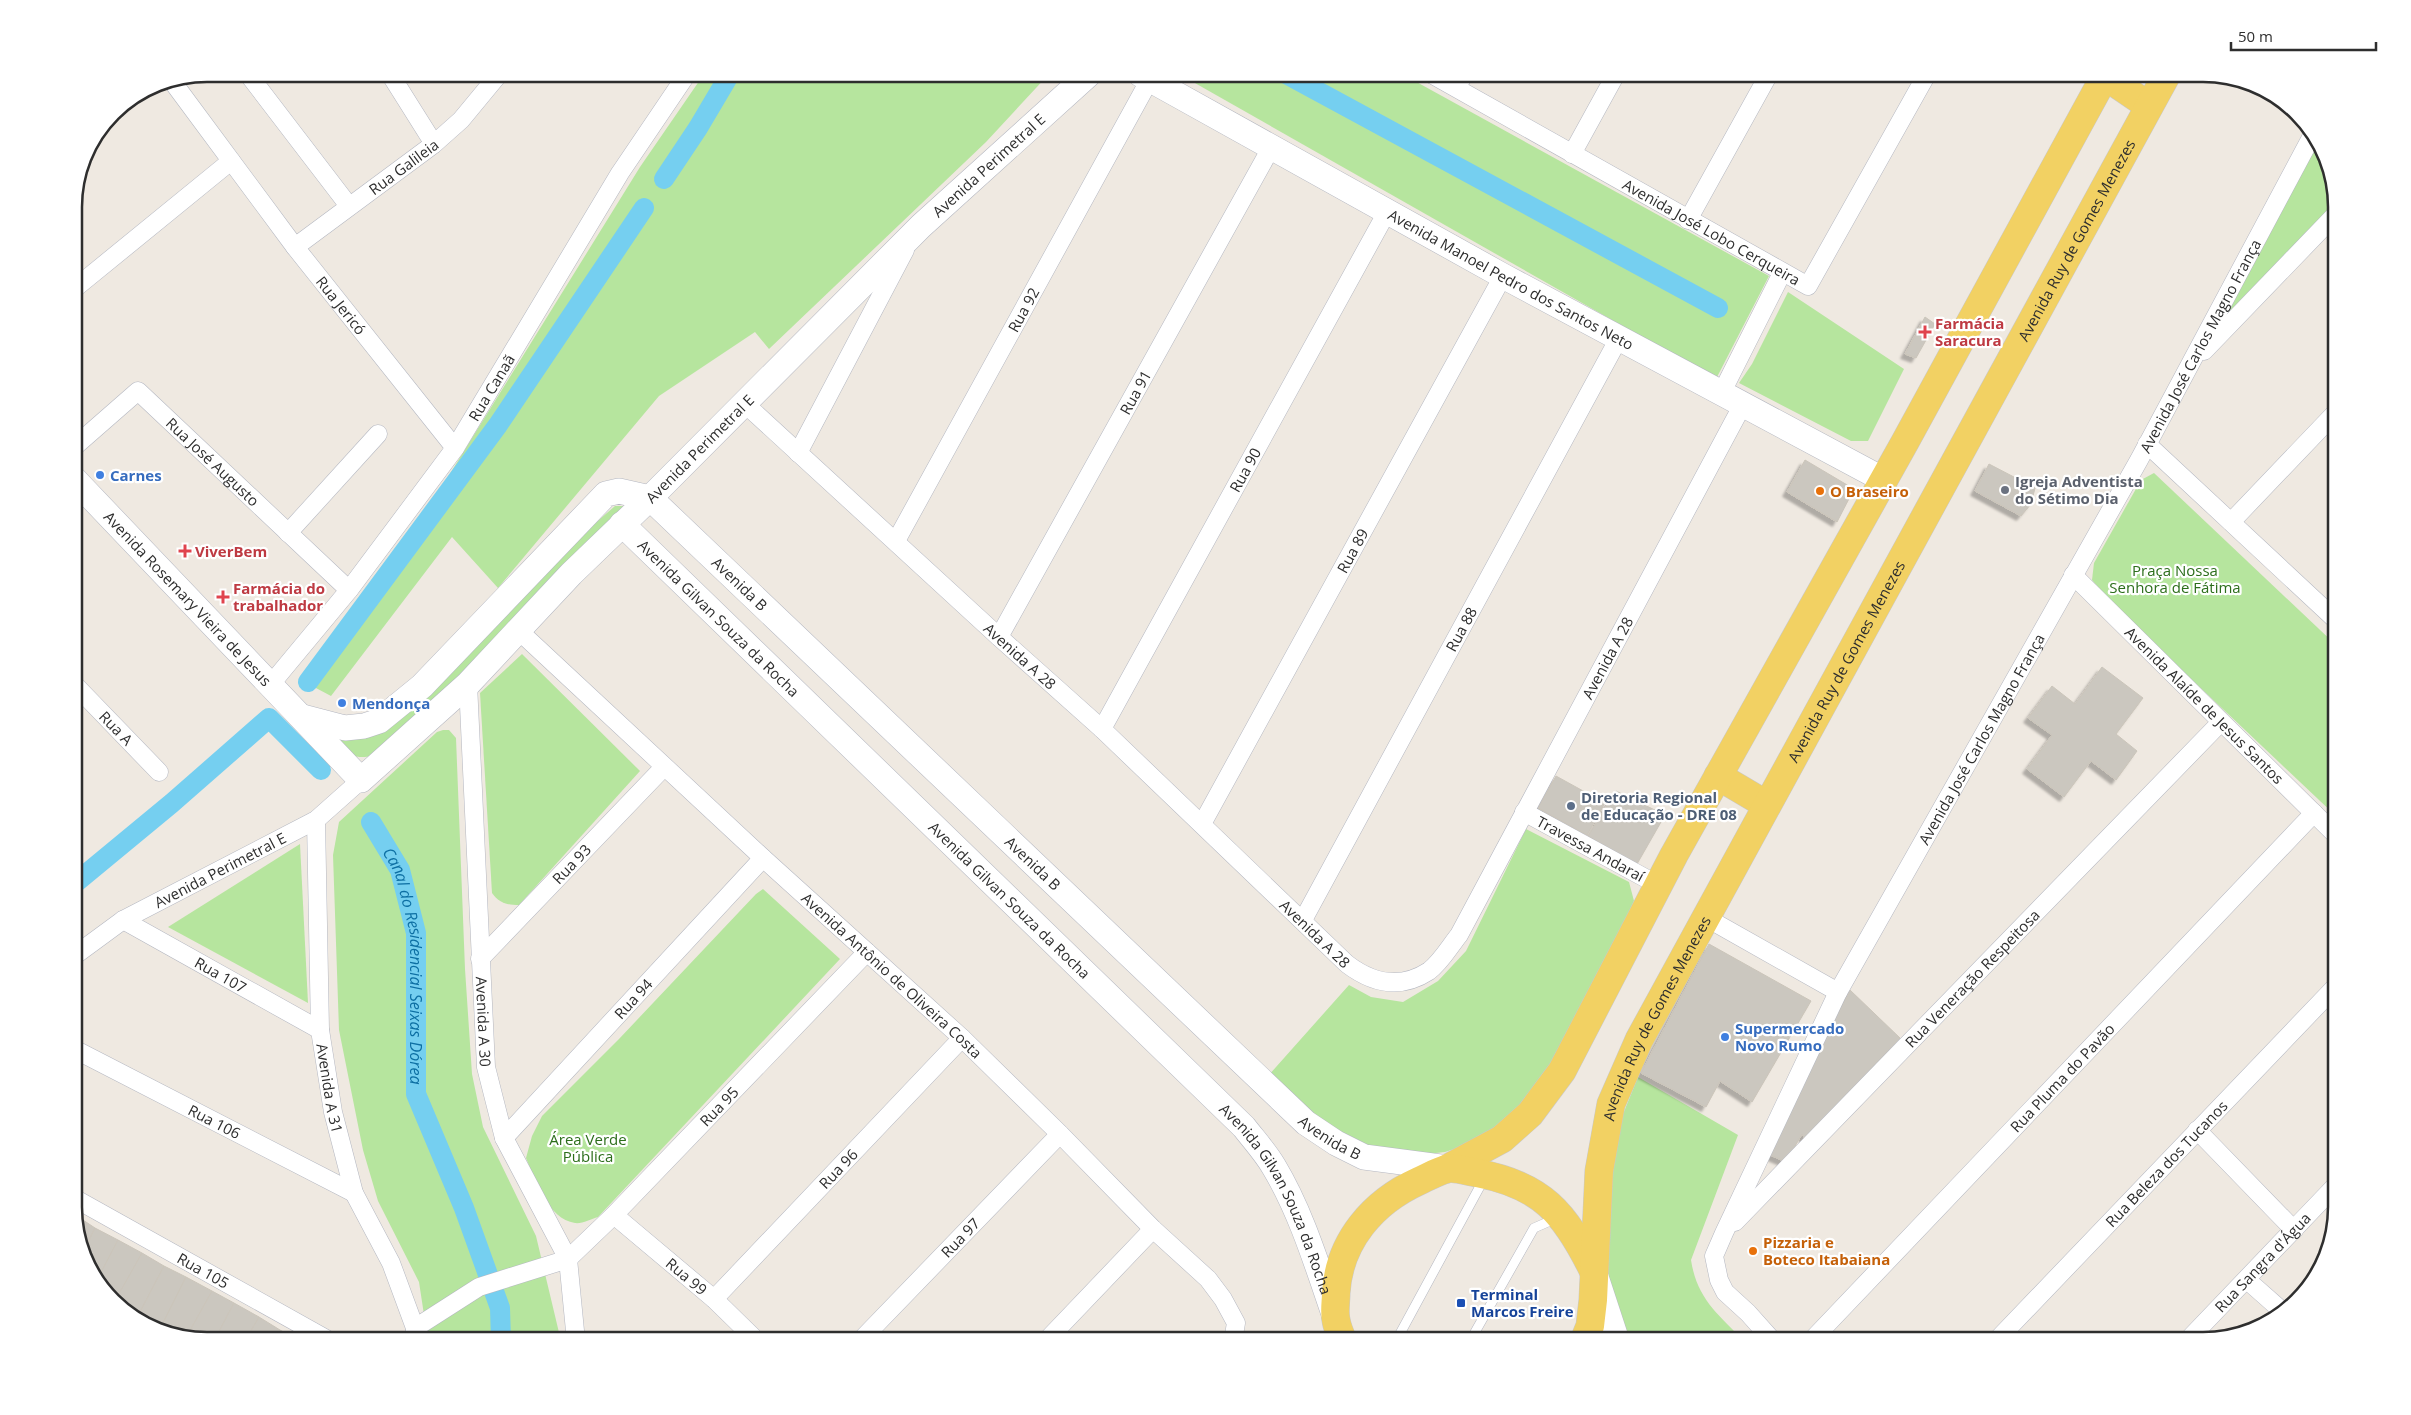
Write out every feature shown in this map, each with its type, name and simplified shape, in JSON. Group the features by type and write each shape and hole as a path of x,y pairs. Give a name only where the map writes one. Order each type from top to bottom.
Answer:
{"main road":[{"path":"1337,1332 1337,1275 1350,1240 1372,1211 1401,1190 1448,1168 1502,1139 1530,1114 1562,1071 1658,884 1884,480 2102,82"},
{"path":"2116,82 2149,106"},
{"name":"Avenida Ruy de Gomes Menezes","path":"1588,1332 1593,1300 1599,1171 1612,1104 1652,1014 2162,82"},
{"path":"1718,776 1767,805"},
{"path":"1448,1168 1486,1175 1527,1189 1546,1201 1562,1216 1577,1238 1594,1271"}],"street":[{"name":"Avenida José Lobo Cerqueira","path":"1462,82 1572,154 1808,286 1922,82"},
{"path":"1572,154 1611,82"},
{"path":"1688,220 1764,82"},
{"path":"255,83 348,206"},
{"path":"396,83 434,144"},
{"name":"Rua Galileia","path":"295,246 434,144 461,120 492,83"},
{"name":"Rua Canaã","path":"271,684 349,590 455,448 620,172 681,83"},
{"name":"Avenida Perimetral E","path":"83,949 123,920 316,820 362,780 468,684 622,524 914,233 1080,83"},
{"name":"Rua 92","path":"896,541 1142,83"},
{"name":"Avenida Manoel Pedro dos Santos Neto","path":"1157,83 1388,210 1503,276 1742,406 1884,480"},
{"name":"Rua Jericó","path":"176,87 295,246 455,448"},
{"name":"Avenida José Carlos Magno França","path":"1764,1332 1725,1292 1719,1280 1714,1256 1724,1233 1838,992 2147,444 2309,141"},
{"name":"Rua 91","path":"999,637 1272,146"},
{"path":"83,282 231,161"},
{"name":"Rua 90","path":"1102,729 1388,210"},
{"path":"2190,366 2328,222"},
{"path":"798,453 914,233"},
{"path":"1721,394 1782,273"},
{"name":"Rua 89","path":"1202,824 1503,276"},
{"name":"Rua 88","path":"1304,920 1619,338"},
{"name":"Rua José Augusto","path":"83,440 138,391 349,590"},
{"name":"Avenida A 28","path":"743,402 1102,729 1304,920 1347,964 1363,976 1378,982 1410,979 1429,971 1458,935 1742,406"},
{"path":"2231,522 2328,420"},
{"path":"288,533 378,434"},
{"path":"2147,444 2328,608"},
{"name":"Avenida Rosemary Vieira de Jesus","path":"83,488 303,717"},
{"name":"Avenida Perimetral E","path":"303,717 345,728 364,726 379,721 422,686 606,494 619,491 650,498"},
{"name":"Avenida B","path":"650,498 1306,1123 1336,1143 1364,1157 1448,1168"},
{"name":"Avenida Gilvan Souza da Rocha","path":"622,524 1244,1127 1274,1167 1291,1201 1316,1262 1336,1332"},
{"name":"Avenida Alaíde de Jesus Santos","path":"2073,575 2328,827"},
{"name":"Avenida Antônio de Oliveira Costa","path":"518,630 763,858 962,1038 1060,1134 1152,1229 1208,1279 1236,1323 1234,1332"},
{"name":"Avenida A 30","path":"468,684 486,1067 504,1138 568,1259 575,1332"},
{"name":"Rua A","path":"83,693 159,772"},
{"path":"303,717 362,780"},
{"name":"Rua Veneração Respeitosa","path":"1724,1233 2220,722"},
{"name":"Rua 93","path":"480,959 664,767"},
{"name":"Travessa Andaraí","path":"1524,812 1658,884"},
{"name":"Rua Pluma do Pavão","path":"1820,1332 2314,813"},
{"name":"Avenida A 31","path":"316,820 320,1030 332,1112 354,1193 391,1263 414,1332"},
{"name":"Rua 94","path":"504,1138 763,858"},
{"path":"1705,917 1838,992"},
{"name":"Rua 107","path":"123,920 320,1030"},
{"name":"Rua 95","path":"568,1259 614,1215 867,952"},
{"name":"Rua Beleza dos Tucanos","path":"2005,1332 2328,994"},
{"name":"Rua 96","path":"714,1299 962,1038"},
{"name":"Rua 106","path":"83,1054 354,1193"},
{"path":"2197,1130 2294,1230"},
{"name":"Rua 97","path":"869,1332 1060,1134"},
{"name":"Rua Sangra d'Água","path":"2196,1332 2328,1194"},
{"name":"Rua 105","path":"83,1203 314,1332"},
{"name":"Rua 99","path":"614,1215 714,1299 748,1332"},
{"path":"1055,1332 1152,1229"},
{"path":"419,1332 479,1287 568,1259"},
{"path":"1594,1271 1613,1332"},
{"path":"2247,1280 2279,1308"}],"lane":[{"path":"1401,1332 1480,1190 1486,1175"},
{"path":"1475,1332 1534,1228 1562,1216"}],"green space":[{"path":"1417,82 1769,276 1716,379 1194,83"},
{"path":"698,83 1041,83 986,142 769,349 755,332 659,396 498,588 452,537 331,696 299,679 443,485 640,167"},
{"path":"2314,150 2324,175 2328,210 2224,317"},
{"path":"1788,292 1904,369 1868,441 1851,441 1739,383 1752,364"},
{"name":"Praça Nossa Senhora de Fátima","path":"2154,473 2328,637 2328,808 2116,608 2092,580 2094,563 2141,480"},
{"path":"615,506 626,506 510,632 372,756 357,757 351,755 327,732 349,737"},
{"path":"522,654 640,771 519,905 511,905 497,899 492,893 480,693"},
{"path":"449,730 456,738 465,969 472,1074 483,1127 536,1236 559,1332 427,1332 419,1282 378,1201 363,1150 339,1030 333,855 339,822 437,732"},
{"path":"1526,829 1629,882 1634,901 1590,995 1544,1082 1528,1102 1476,1142 1445,1152 1408,1156 1368,1148 1328,1128 1268,1076 1349,985 1371,997 1403,1002 1438,981 1466,951"},
{"path":"300,844 308,1003 168,927"},
{"name":"Área Verde Pública","path":"763,889 840,959 598,1217 578,1223 566,1220 557,1214 544,1197 526,1158 532,1136 542,1116 619,1039 756,894"},
{"path":"1638,1077 1738,1135 1691,1260 1694,1274 1704,1296 1717,1314 1735,1332 1622,1332 1614,1308 1606,1260 1608,1202 1621,1119"}],"building":[{"path":"1925,317 1935,324 1916,358 1905,354"},
{"name":"O Braseiro","path":"1805,460 1854,489 1837,522 1787,492"},
{"name":"Igreja Adventista do Sétimo Dia","path":"1989,464 2035,488 2031,504 2021,516 1975,491"},
{"path":"2102,667 2143,698 2116,734 2137,751 2116,780 2091,761 2064,797 2027,769 2052,735 2028,718 2052,686 2075,704"},
{"name":"Diretoria Regional de Educação - DRE 08","path":"1556,776 1605,803 1587,835 1538,808"},
{"path":"1616,791 1665,815 1637,864 1588,836"},
{"name":"Supermercado Novo Rumo","path":"1709,944 1811,1001 1752,1102 1720,1081 1706,1107 1641,1073"},
{"path":"1850,990 1900,1038 1805,1139 1802,1134 1786,1162 1770,1155 1787,1121 1784,1116"},
{"path":"84,1220 95,1228 88,1243"},
{"path":"95,1228 118,1240 101,1272 95,1263 88,1243"},
{"path":"118,1240 142,1253 118,1295 101,1272"},
{"path":"142,1253 164,1266 140,1312 131,1307 118,1295"},
{"path":"164,1266 186,1277 163,1324 140,1312"},
{"path":"186,1277 212,1291 190,1331 163,1324"},
{"path":"212,1291 234,1303 219,1332 190,1331"},
{"path":"234,1303 259,1317 250,1332 219,1332"},
{"path":"259,1317 280,1330 279,1332 250,1332"}],"waterway":[{"path":"1302,82 1718,308"},
{"path":"664,179 698,128 725,83"},
{"path":"308,682 498,425 644,208"},
{"path":"83,877 172,803 269,718 321,770"},
{"name":"Canal do Residencial Seixas Dórea","path":"371,822 400,870 416,933 416,1094 464,1208 500,1308 501,1332"}],"place":[{"name":"Farmácia Saracura","path":"1925,332"},
{"name":"Carnes","path":"100,475"},
{"name":"Igreja Adventista do Sétimo Dia","path":"2005,490"},
{"name":"O Braseiro","path":"1820,491"},
{"name":"ViverBem","path":"185,551"},
{"name":"Farmácia do trabalhador","path":"223,597"},
{"name":"Mendonça","path":"342,703"},
{"name":"Diretoria Regional de Educação - DRE 08","path":"1571,806"},
{"name":"Supermercado Novo Rumo","path":"1725,1037"},
{"name":"Pizzaria e Boteco Itabaiana","path":"1753,1251"},
{"name":"Terminal Marcos Freire","path":"1461,1303"}]}
